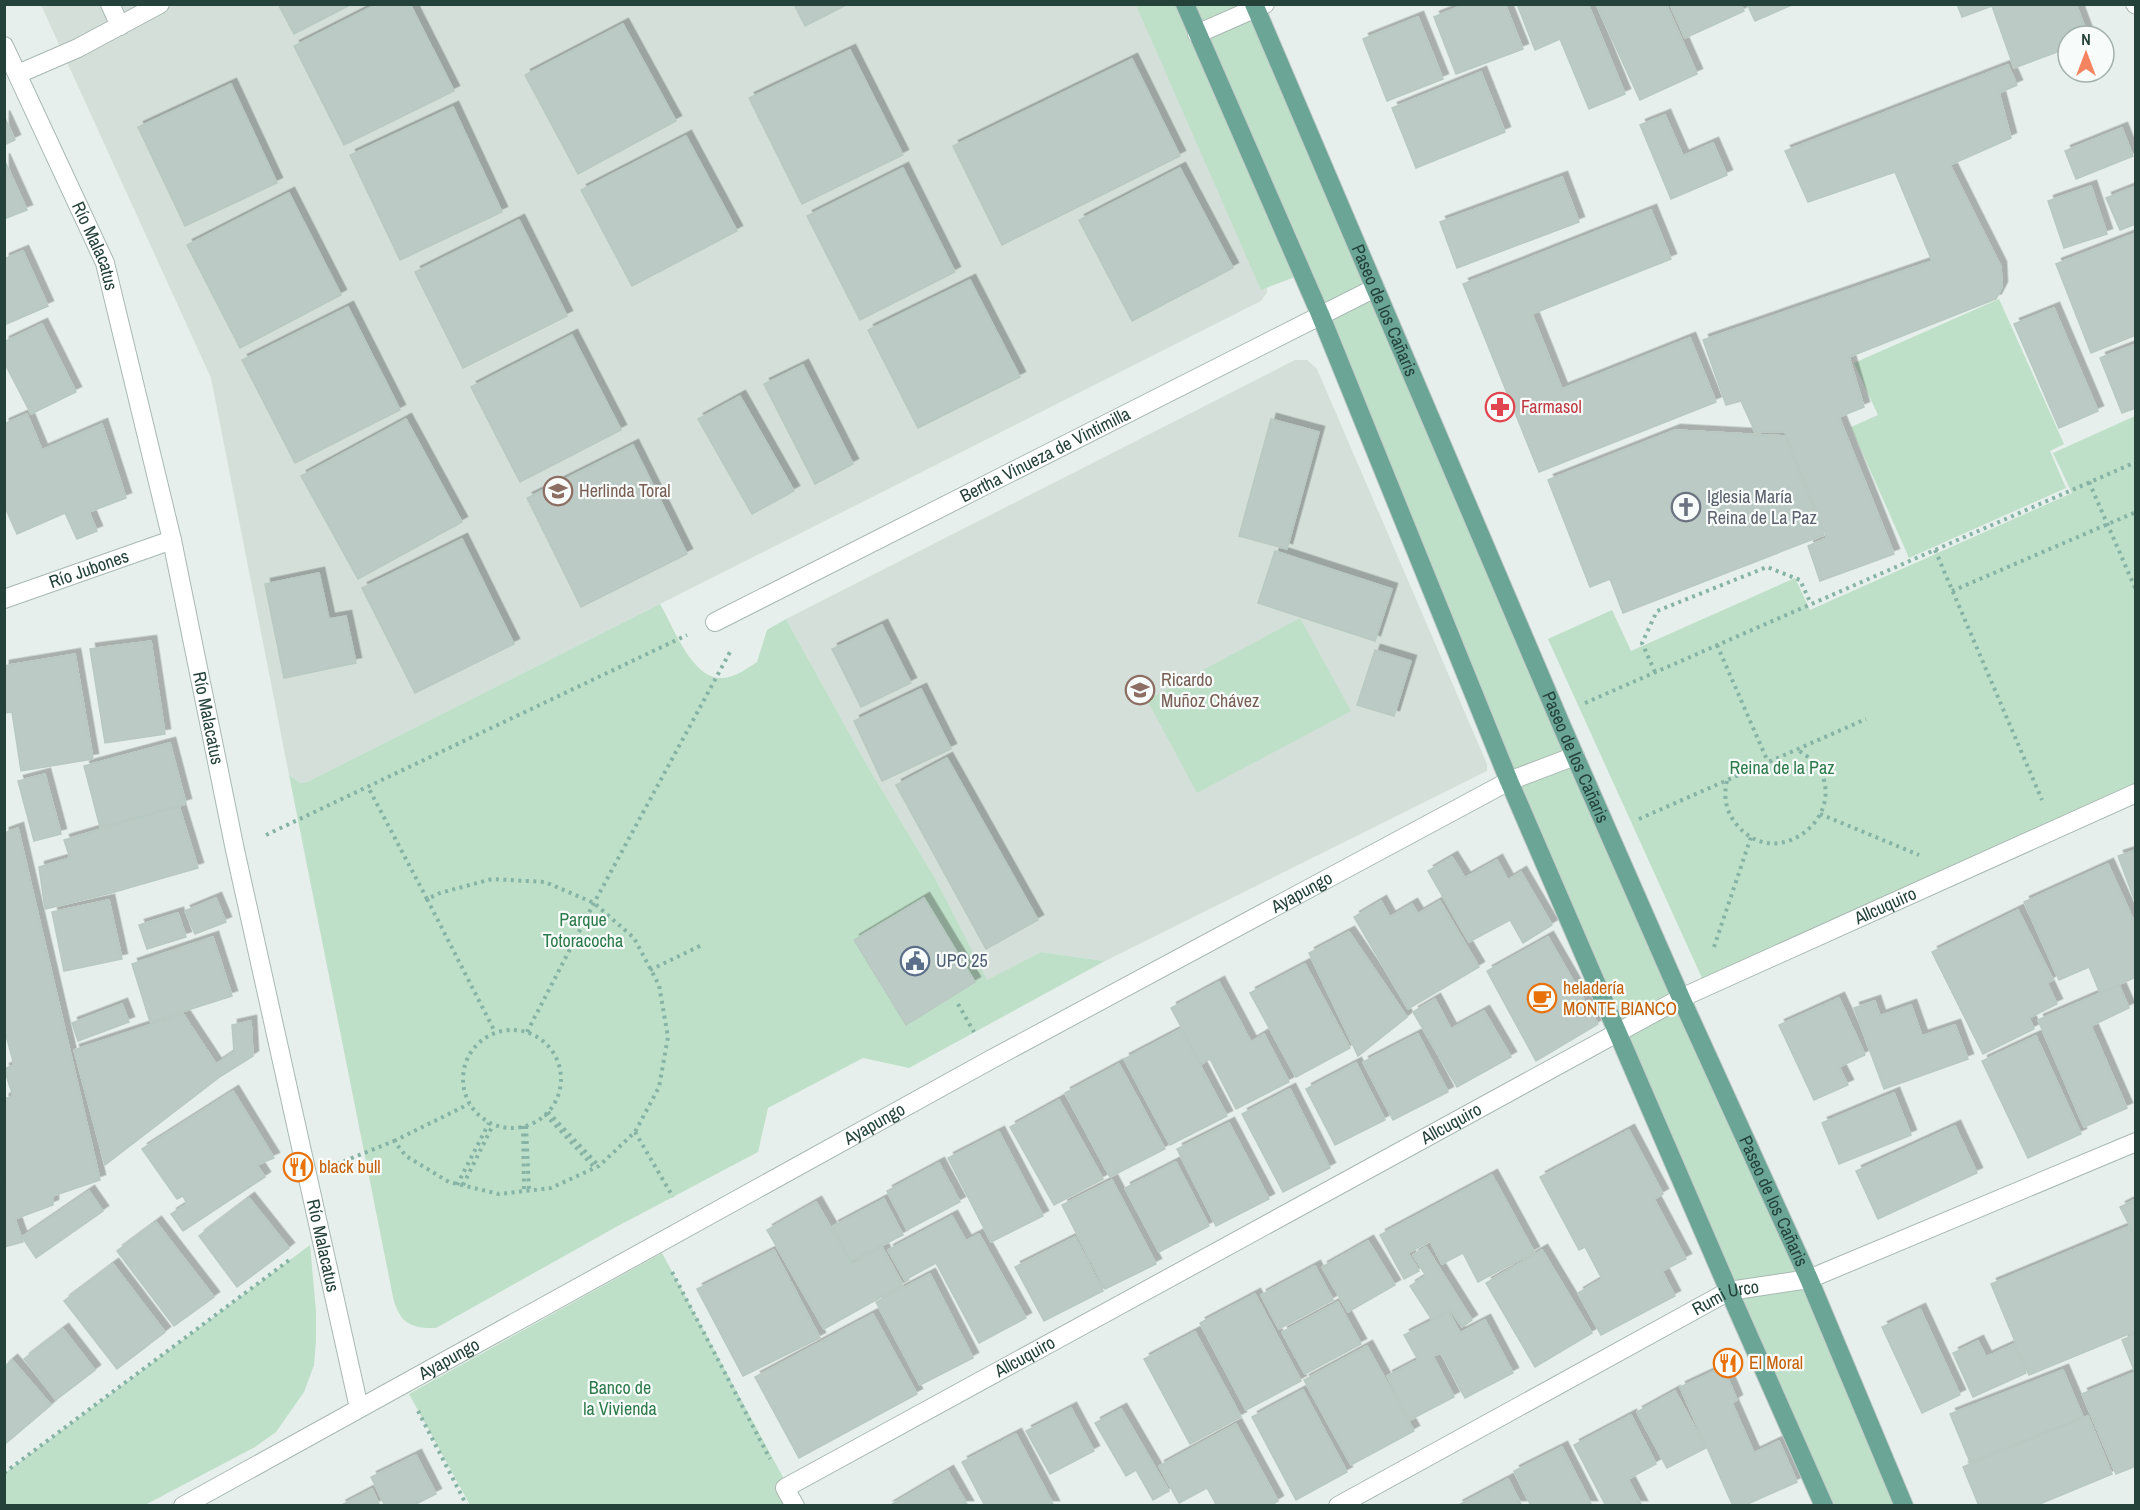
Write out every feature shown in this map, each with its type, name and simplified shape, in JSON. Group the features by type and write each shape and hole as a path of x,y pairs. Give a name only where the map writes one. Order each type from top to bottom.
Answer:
{"main road":[{"path":"1185,4 1320,314 1509,781 1824,1506"},
{"name":"Paseo de los Cañaris","path":"1258,6 1557,715 1681,998 1809,1279 1904,1506"}],"street":[{"path":"110,4 120,26"},
{"path":"18,74 78,48 160,4"},
{"path":"1197,34 1258,6"},
{"name":"Río Malacatus","path":"4,46 105,262 172,540 235,850 359,1408"},
{"name":"Bertha Vinueza de Vintimilla","path":"715,622 1375,288"},
{"name":"Río Jubones","path":"4,598 172,540"},
{"name":"Ayapungo","path":"183,1506 990,1060 1509,781 1575,756"},
{"name":"Allcuquiro","path":"785,1488 1681,998 2136,793"},
{"name":"Rumi Urco","path":"1338,1506 1729,1291 1809,1279 2136,1142"},
{"path":"785,1488 795,1506"}],"path":[{"path":"1557,715 2136,462"},
{"path":"2089,482 2136,590"},
{"path":"1952,591 2136,512"},
{"path":"1935,550 2055,829"},
{"path":"1655,672 1642,643 1657,611 1767,567 1800,580 1811,604"},
{"path":"235,850 715,622"},
{"path":"1717,645 1768,763"},
{"path":"527,1032 594,903 731,651"},
{"path":"1655,812 1866,719"},
{"path":"1728,781 1725,789 1726,805 1733,820 1743,833 1774,844 1791,841 1806,834 1817,822 1824,807 1825,790 1821,775 1812,760 1797,750"},
{"path":"368,787 495,1032"},
{"path":"1820,814 1959,872"},
{"path":"1699,990 1751,837"},
{"path":"394,1140 406,1156 458,1185 500,1194 550,1188 597,1167 635,1132 659,1088 668,1037 659,985 634,938 594,903 545,882 492,879 440,893 427,899"},
{"path":"650,970 704,944"},
{"path":"511,1029 527,1032 542,1040 553,1051 560,1066 562,1082 558,1098 547,1113 536,1122 525,1126 505,1128 491,1124 476,1114 469,1104 462,1084 463,1068 470,1052 481,1040 495,1032 511,1029"},
{"path":"309,1176 394,1140 469,1104"},
{"path":"547,1113 597,1167"},
{"path":"458,1185 491,1124"},
{"path":"464,1185 491,1124"},
{"path":"525,1126 527,1191"},
{"path":"635,1132 673,1197"},
{"path":"4,1473 322,1235"},
{"path":"658,1244 785,1488"},
{"path":"404,1384 467,1506"}],"shaded area":[{"name":"Herlinda Toral","path":"41,5 1143,5 1267,285 1267,292 1261,301 307,782 300,783 289,775 211,378"},
{"name":"Ricardo Muñoz Chávez","path":"1295,360 1307,360 1317,369 1487,764 1487,771 1105,961 1041,952 987,981 935,878 864,760 786,619"}],"green space":[{"path":"1136,5 1177,5 1295,277 1261,290"},
{"path":"1192,5 1246,5 1200,24"},
{"path":"1255,18 1365,287 1324,307 1205,38"},
{"path":"1373,297 1565,752 1514,775 1330,318"},
{"path":"1999,299 2064,444 2050,451 2066,488 1909,558 1851,427 1878,415 1854,363"},
{"name":"Reina de la Paz","path":"2135,416 2135,784 1702,978 1548,639 1612,610 1631,651 1795,578 1810,610 2072,493 2053,453"},
{"name":"Parque Totoracocha","path":"660,604 693,662 712,677 723,678 737,674 757,662 767,630 786,619 864,760 935,878 987,980 1041,952 1105,961 909,1068 863,1058 768,1108 758,1152 616,1227 436,1328 413,1325 402,1318 393,1297 289,775 300,783 307,782"},
{"path":"1300,618 1351,711 1197,793 1147,700"},
{"path":"1570,766 1673,994 1620,1024 1518,787"},
{"path":"1680,1008 1798,1273 1735,1283 1626,1035"},
{"path":"310,1245 316,1311 314,1365 304,1392 276,1432 255,1447 145,1505 5,1505 5,1473"},
{"name":"Banco de la Vivienda","path":"662,1253 798,1505 470,1505 409,1394"},
{"path":"1805,1286 1897,1505 1832,1505 1738,1295"}],"building":[{"path":"278,4 352,4 294,34"},
{"path":"377,4 410,4 454,91 344,145 294,46"},
{"path":"794,4 848,4 805,26"},
{"path":"1466,4 1505,4 1523,49 1456,74 1434,17"},
{"path":"1517,4 1588,4 1625,94 1589,109 1560,39 1535,50"},
{"path":"1596,4 1666,4 1697,74 1640,100"},
{"path":"1670,4 1741,4 1744,11 1685,38"},
{"path":"1747,4 1794,4 1755,21"},
{"path":"1957,4 2076,4 2084,24 2056,24 2056,52 2014,68 1992,6 1962,17"},
{"path":"1418,17 1443,79 1387,101 1363,39"},
{"path":"623,24 676,121 578,174 525,75"},
{"path":"850,50 903,155 802,204 749,98"},
{"path":"1132,59 1180,156 1002,245 953,146"},
{"path":"2008,65 2017,85 1999,93 2011,138 1950,165 2001,267 2002,287 1996,299 1849,357 1864,407 1839,417 1894,554 1820,581 1808,546 1827,538 1785,432 1755,432 1741,401 1726,405 1703,340 1932,261 1895,172 1808,202 1785,151"},
{"path":"1481,72 1505,132 1416,168 1392,108"},
{"path":"231,84 277,183 185,226 138,127"},
{"path":"453,107 502,212 400,260 350,155"},
{"path":"1665,115 1683,156 1713,143 1727,175 1671,199 1640,125"},
{"path":"4,116 15,140 4,145"},
{"path":"2122,128 2133,156 2076,179 2065,151"},
{"path":"686,136 737,231 632,286 581,190"},
{"path":"4,159 27,210 4,219"},
{"path":"903,168 955,272 860,320 807,216"},
{"path":"1180,168 1233,268 1132,321 1079,220"},
{"path":"1562,177 1579,222 1457,268 1440,222"},
{"path":"2091,186 2107,234 2064,248 2048,201"},
{"path":"2136,186 2136,224 2120,230 2106,198"},
{"path":"289,193 341,295 240,348 187,245"},
{"path":"1651,210 1671,259 1532,314 1562,389 1690,338 1716,402 1539,472 1463,284"},
{"path":"519,220 567,316 463,368 415,272"},
{"path":"2136,233 2136,335 2091,353 2056,264"},
{"path":"23,251 48,306 4,325 4,259"},
{"path":"970,280 1020,377 918,428 868,330"},
{"path":"348,307 400,410 295,463 242,360"},
{"path":"2054,308 2098,411 2059,428 2014,324"},
{"path":"42,324 76,392 31,414 4,362 4,342"},
{"path":"572,335 621,430 520,482 471,387"},
{"path":"2136,344 2136,408 2122,413 2100,358"},
{"path":"803,365 853,464 815,484 764,384"},
{"path":"740,396 794,491 752,514 698,419"},
{"path":"27,414 42,450 102,424 126,498 89,512 97,531 77,539 65,513 17,534 4,505 4,424"},
{"path":"406,419 462,522 358,579 301,476"},
{"path":"1271,419 1319,432 1287,549 1239,536"},
{"name":"Iglesia María Reina de La Paz","path":"1675,430 1785,436 1824,535 1623,613 1610,579 1590,587 1548,480"},
{"path":"633,445 687,554 581,607 527,498"},
{"path":"462,539 514,644 415,693 362,588"},
{"path":"1275,551 1392,589 1375,641 1258,603"},
{"path":"319,573 329,619 346,616 356,663 284,678 265,584"},
{"path":"882,625 911,683 861,707 832,649"},
{"path":"151,641 165,734 105,743 90,649"},
{"path":"1375,650 1411,661 1394,716 1357,705"},
{"path":"75,654 93,759 21,771 12,712 4,713 4,666"},
{"path":"921,689 951,749 882,781 854,721"},
{"path":"170,743 186,804 100,827 84,766"},
{"path":"947,758 1038,920 986,949 896,785"},
{"path":"45,774 61,834 34,841 18,781"},
{"path":"179,806 198,868 45,909 39,867 70,858 64,840"},
{"path":"18,828 100,1180 53,1196 53,1205 15,1219 23,1242 4,1247 4,1180 6,1179 4,1173 4,1099 13,1096 4,1069 14,1065 4,1028 4,833"},
{"path":"2136,850 2136,904 2118,856"},
{"path":"1452,857 1465,878 1497,860 1508,880 1521,872 1552,925 1523,943 1510,920 1469,942 1428,871"},
{"path":"2108,864 2136,926 2136,977 2100,993 2089,967 2059,980 2024,902"},
{"path":"216,898 226,922 195,934 185,911"},
{"name":"UPC 25","path":"924,898 975,982 906,1025 854,940"},
{"path":"109,900 122,959 64,971 52,912"},
{"path":"1381,901 1390,917 1412,904 1418,914 1440,901 1479,967 1408,1009 1354,917"},
{"path":"2018,910 2053,980 2047,983 2057,1004 2029,1018 2034,1029 1983,1054 1932,952"},
{"path":"178,913 186,937 147,949 139,925"},
{"path":"1349,932 1407,1017 1358,1056 1309,953"},
{"path":"213,937 232,996 150,1022 132,964"},
{"name":"heladería MONTE BIANCO","path":"1548,937 1598,1024 1536,1061 1487,971"},
{"path":"1305,964 1350,1048 1296,1077 1250,993"},
{"path":"1219,982 1251,1042 1264,1034 1289,1082 1236,1109 1210,1059 1201,1064 1171,1008"},
{"path":"2119,985 2129,1008 2091,1026 2127,1108 2084,1127 2038,1020"},
{"path":"1839,998 1865,1055 1839,1067 1848,1085 1814,1100 1779,1025"},
{"path":"1435,999 1451,1029 1484,1011 1511,1057 1457,1087 1413,1012"},
{"path":"1875,1001 1880,1016 1911,1005 1922,1036 1955,1025 1968,1059 1884,1089 1854,1008"},
{"path":"122,1004 129,1022 78,1041 72,1023"},
{"path":"183,1014 216,1064 234,1052 232,1025 251,1021 253,1056 221,1076 105,1165 74,1050"},
{"path":"1181,1029 1227,1116 1170,1145 1124,1059"},
{"path":"1418,1034 1448,1092 1393,1120 1363,1062"},
{"path":"2036,1036 2081,1134 2028,1158 1982,1061"},
{"path":"1356,1063 1385,1120 1335,1145 1306,1089"},
{"path":"1119,1064 1165,1149 1110,1177 1065,1093"},
{"path":"1290,1089 1330,1168 1283,1192 1242,1114"},
{"path":"233,1091 274,1158 257,1165 265,1177 183,1231 171,1214 187,1204 183,1196 177,1199 142,1149"},
{"path":"1894,1093 1911,1135 1839,1164 1822,1123"},
{"path":"1059,1100 1103,1179 1054,1205 1010,1127"},
{"path":"1229,1123 1269,1199 1216,1226 1177,1149"},
{"path":"1955,1126 1977,1173 1878,1219 1856,1171"},
{"path":"1629,1130 1663,1194 1654,1199 1686,1259 1662,1271 1675,1296 1601,1335 1578,1293 1602,1279 1585,1247 1579,1250 1540,1177"},
{"path":"999,1132 1043,1216 991,1242 948,1158"},
{"path":"1176,1162 1209,1226 1159,1252 1125,1188"},
{"path":"939,1163 960,1202 907,1230 887,1191"},
{"path":"1492,1175 1534,1252 1478,1282 1463,1253 1442,1264 1430,1241 1408,1253 1419,1271 1404,1279 1380,1235"},
{"path":"1112,1180 1156,1264 1105,1289 1062,1205"},
{"path":"89,1191 103,1211 36,1258 22,1237"},
{"path":"249,1198 289,1248 237,1287 199,1236"},
{"path":"884,1199 903,1235 851,1261 833,1226"},
{"path":"2136,1199 2136,1238 2120,1207"},
{"path":"816,1202 852,1264 882,1247 903,1285 824,1329 767,1230"},
{"path":"952,1216 966,1241 979,1234 1026,1318 979,1343 936,1263 905,1280 888,1250"},
{"path":"156,1222 214,1297 174,1326 117,1251"},
{"path":"2130,1226 2136,1240 2136,1331 2029,1375 1991,1284"},
{"path":"1075,1237 1103,1291 1044,1321 1015,1267"},
{"path":"1368,1241 1395,1285 1348,1312 1322,1267"},
{"path":"1426,1247 1472,1320 1462,1327 1450,1309 1432,1320 1410,1286 1426,1276 1413,1255"},
{"path":"774,1250 820,1338 743,1376 697,1289"},
{"path":"1542,1250 1592,1333 1535,1367 1486,1283"},
{"path":"113,1264 165,1332 117,1369 64,1301"},
{"path":"1315,1266 1333,1300 1279,1329 1261,1295"},
{"path":"930,1274 973,1358 920,1385 876,1302"},
{"path":"1255,1294 1301,1381 1246,1410 1200,1323"},
{"path":"1338,1302 1361,1344 1305,1374 1282,1332"},
{"path":"1920,1309 1960,1395 1922,1413 1882,1327"},
{"path":"1449,1312 1460,1333 1485,1320 1513,1373 1465,1398 1441,1353 1433,1356 1454,1397 1410,1420 1387,1376 1418,1360 1404,1335"},
{"path":"873,1314 917,1394 799,1458 755,1377"},
{"path":"63,1329 95,1370 56,1400 24,1359"},
{"path":"1195,1332 1241,1417 1190,1444 1144,1359"},
{"path":"2136,1334 2136,1369 2134,1370 2122,1340"},
{"path":"1978,1341 1986,1357 2014,1344 2026,1373 1973,1397 1953,1353"},
{"path":"1367,1346 1414,1431 1351,1465 1304,1380"},
{"path":"12,1360 51,1405 4,1445 4,1367"},
{"path":"1723,1367 1737,1400 1732,1403 1754,1453 1779,1441 1797,1482 1743,1506 1733,1506 1680,1387"},
{"path":"2063,1370 2083,1417 1970,1462 1950,1414"},
{"path":"2133,1373 2136,1377 2136,1466 2116,1474 2082,1394"},
{"path":"1303,1390 1347,1472 1296,1500 1252,1417"},
{"path":"1675,1391 1706,1448 1667,1468 1637,1412"},
{"path":"1071,1408 1094,1451 1050,1474 1026,1431"},
{"path":"1121,1409 1169,1491 1153,1500 1136,1470 1126,1476 1095,1423"},
{"path":"1631,1415 1656,1464 1628,1479 1642,1506 1606,1506 1574,1445"},
{"path":"2088,1416 2112,1474 2035,1506 1979,1506 1963,1467"},
{"path":"1236,1424 1278,1501 1270,1506 1217,1506 1207,1488 1179,1503 1159,1466"},
{"path":"1016,1434 1054,1506 985,1506 962,1462"},
{"path":"1562,1447 1592,1506 1531,1506 1514,1471"},
{"path":"416,1455 436,1494 412,1506 385,1506 371,1477"},
{"path":"948,1471 968,1506 889,1506"},
{"path":"1508,1479 1522,1506 1457,1506"},
{"path":"372,1489 380,1506 340,1506"}],"place":[{"name":"Farmasol","path":"1500,407"},
{"name":"Herlinda Toral","path":"558,491"},
{"name":"Iglesia María Reina de La Paz","path":"1686,507"},
{"name":"Ricardo Muñoz Chávez","path":"1140,690"},
{"name":"UPC 25","path":"915,961"},
{"name":"heladería MONTE BIANCO","path":"1542,998"},
{"name":"black bull","path":"298,1167"},
{"name":"El Moral","path":"1728,1363"}]}
